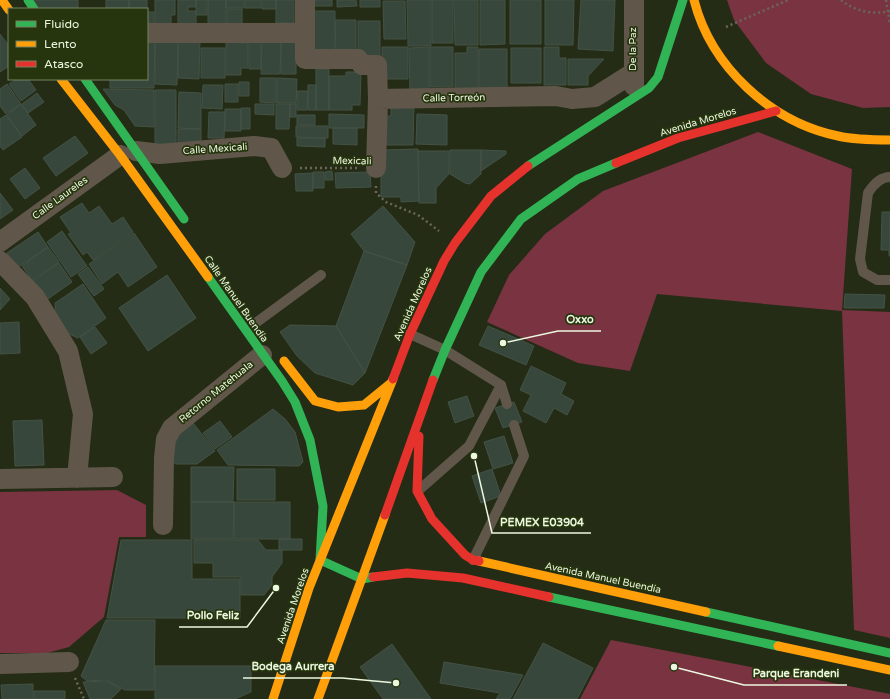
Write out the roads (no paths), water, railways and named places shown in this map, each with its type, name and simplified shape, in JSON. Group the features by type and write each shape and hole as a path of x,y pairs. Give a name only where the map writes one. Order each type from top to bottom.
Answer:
{"street":[{"path":"2,0 8,9"},
{"path":"305,0 305,58 358,59 362,65 377,65 378,99 376,168"},
{"name":"De la Paz","path":"634,0 634,98"},
{"name":"Avenida Morelos","path":"273,699 320,560 410,334 444,261 455,243 491,196 530,164 649,88 658,77 683,0"},
{"path":"694,0 707,36 725,65 748,90 776,111 806,127 839,137 874,141 890,140"},
{"path":"148,33 305,33"},
{"name":"Calle Torreón","path":"378,99 556,96 572,99 595,97 633,73"},
{"name":"Calle Manuel Buendía","path":"62,80 128,153 190,227"},
{"name":"Calle Manuel Buendía","path":"86,80 128,153 271,354 315,401 338,407 364,405 392,382"},
{"name":"Avenida Morelos","path":"318,699 420,415 445,350 482,272 521,220 578,179 678,138 776,111"},
{"name":"Calle Mexicali","path":"128,153 160,154 254,146 271,148 282,168"},
{"name":"Calle Laureles","path":"0,242 128,153"},
{"path":"0,261 35,297 68,352 83,414 77,478"},
{"name":"Calle Manuel Buendía","path":"271,354 282,381 295,402 310,440 323,506 320,560"},
{"name":"Retorno Matehuala","path":"163,525 164,458 166,439 172,428 271,354"},
{"path":"417,491 420,415"},
{"path":"0,479 113,477"},
{"name":"Avenida Manuel Buendía","path":"417,491 432,519 465,555 473,560 890,653"},
{"path":"320,560 362,578 407,573 463,578 890,670"},
{"path":"0,664 70,662"}],"lane":[{"path":"890,177 887,177 874,184 868,193 860,259 863,272 878,280 890,280"},
{"path":"257,323 321,274"},
{"path":"410,334 445,350 501,385 507,404"},
{"path":"417,491 469,446 501,385"},
{"path":"473,560 524,456 514,425"}],"place":[{"name":"Oxxo","path":"503,343"},
{"name":"PEMEX E03904","path":"474,456"},
{"name":"Pollo Feliz","path":"276,588"},
{"name":"Parque Erandeni","path":"674,667"},
{"name":"Bodega Aurrera","path":"396,683"}]}
